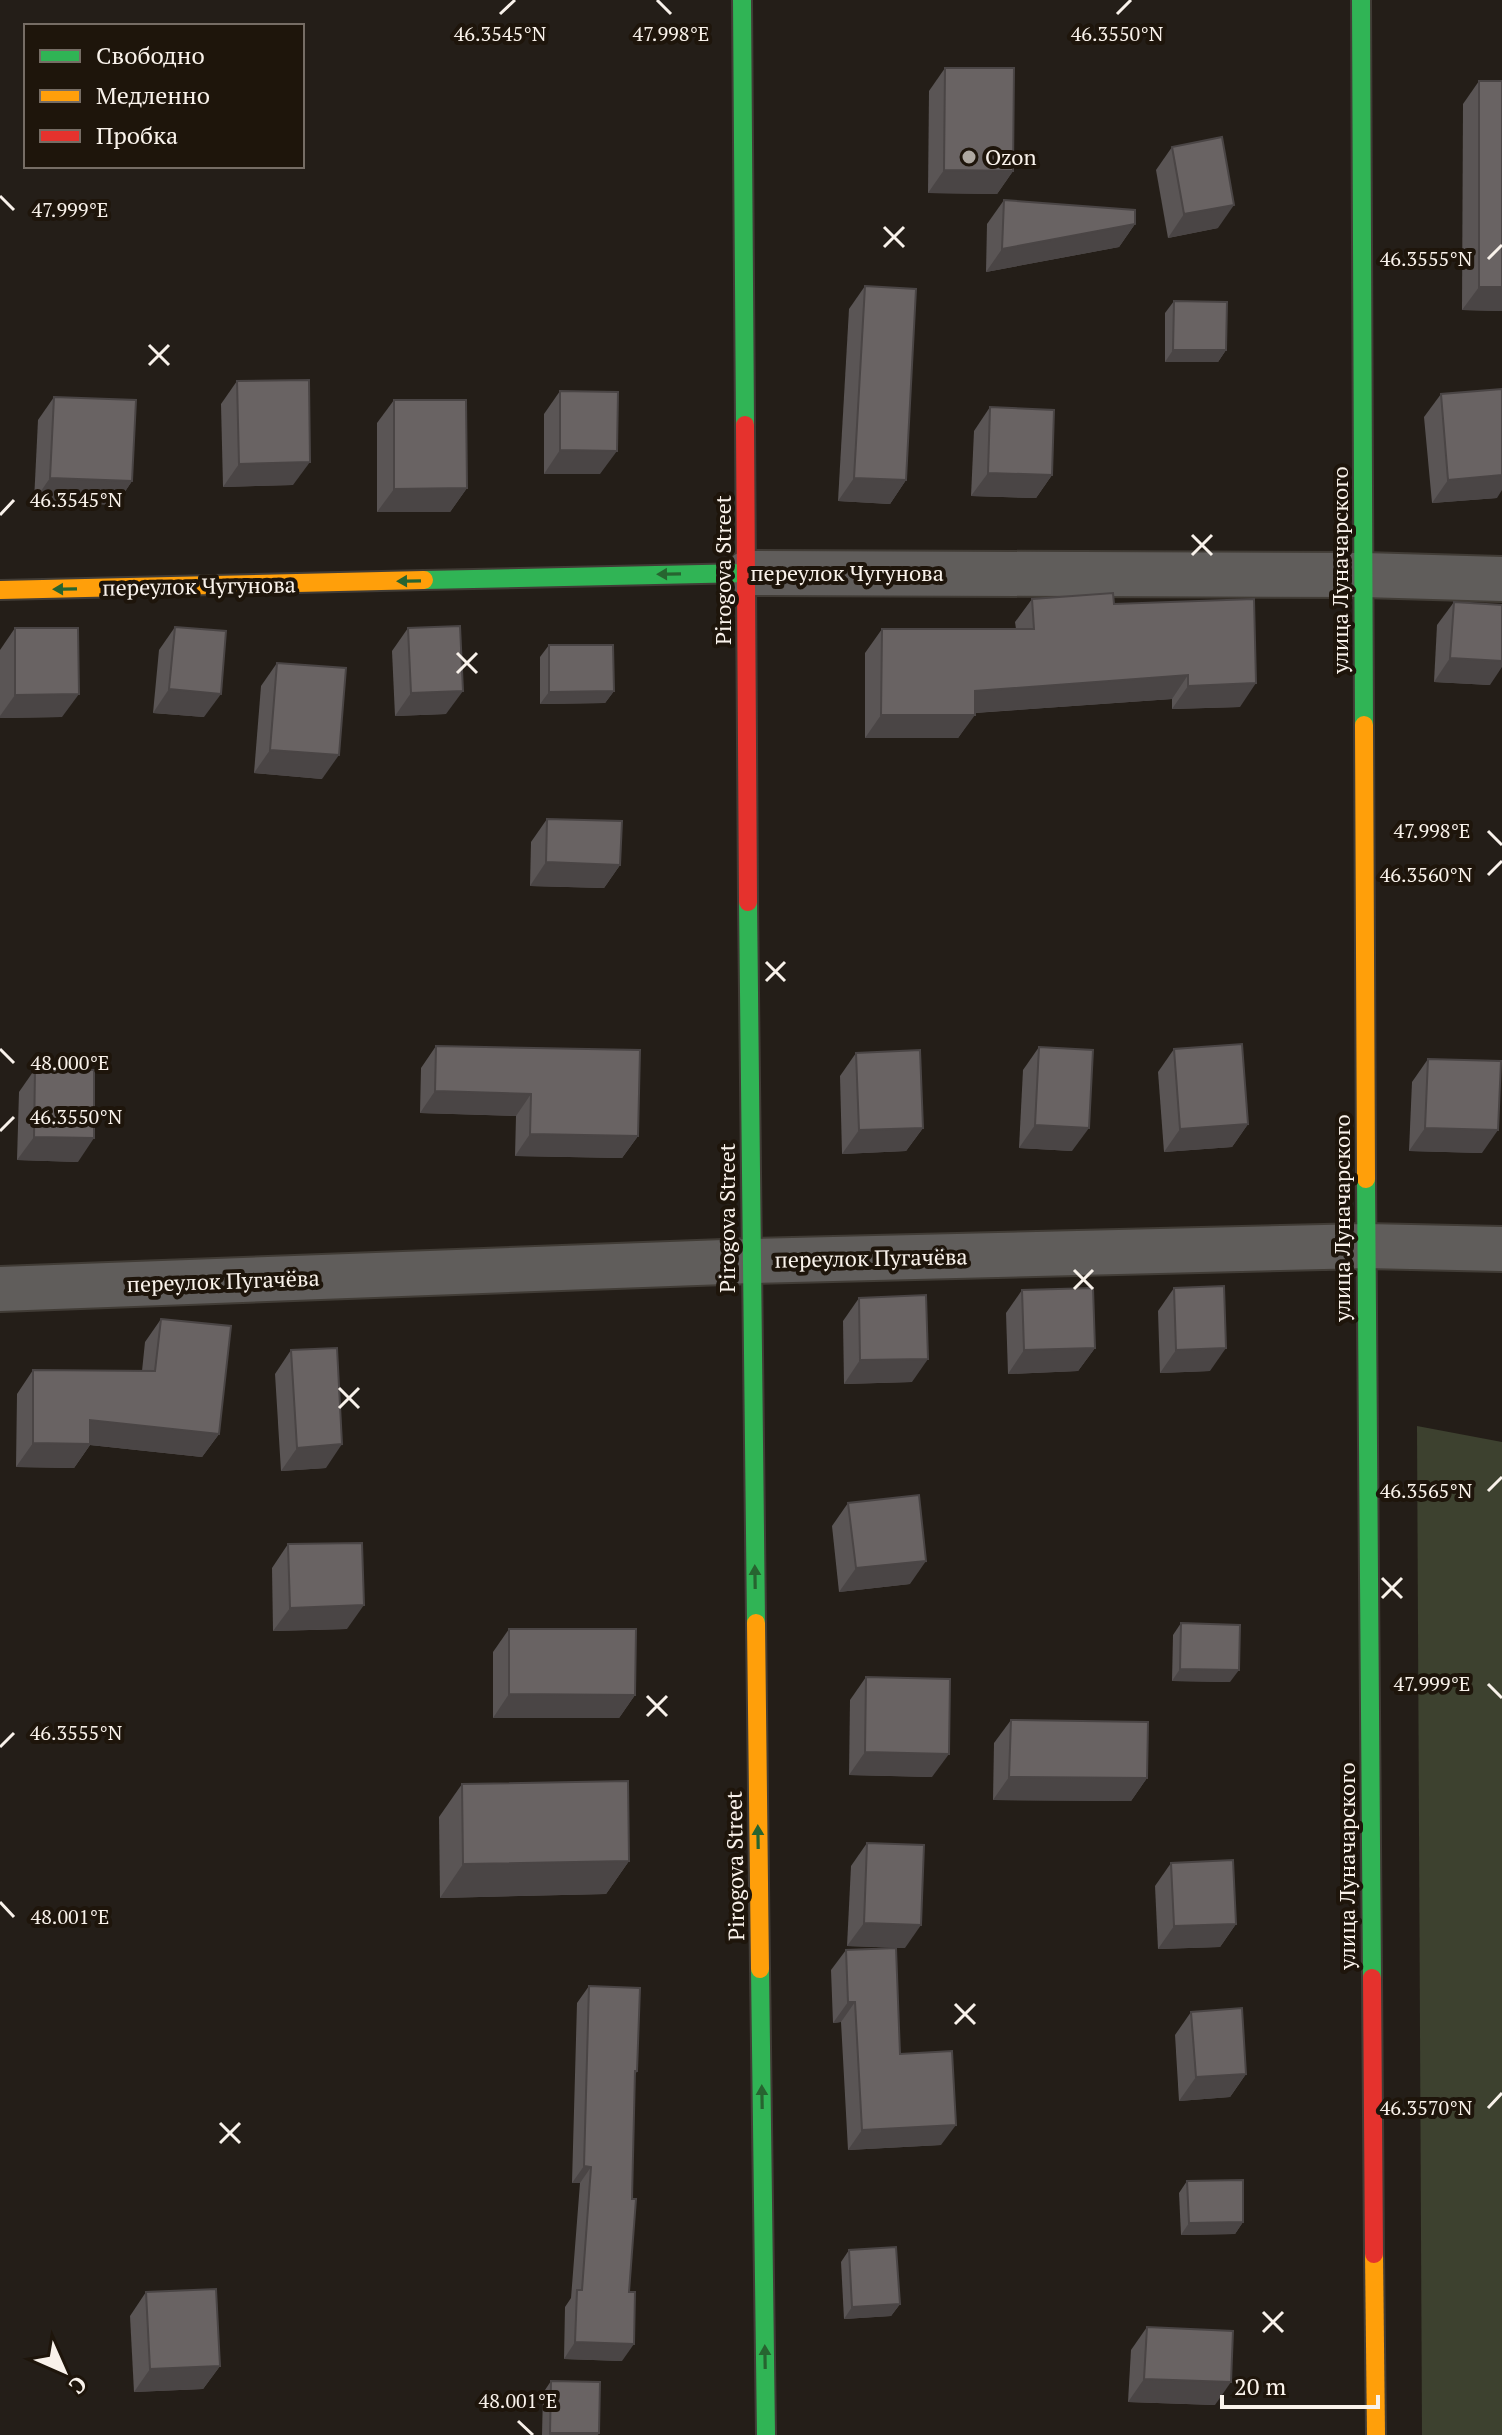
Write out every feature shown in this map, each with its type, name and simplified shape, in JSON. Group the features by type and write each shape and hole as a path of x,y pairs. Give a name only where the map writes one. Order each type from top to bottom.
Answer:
{"street":[{"name":"Pirogova Street","path":"742,0 751,1261 766,2435"},
{"name":"улица Луначарского","path":"1361,0 1366,1246 1376,2435"},
{"name":"переулок Чугунова","path":"0,590 747,573 1364,575 1502,579"},
{"name":"переулок Пугачёва","path":"0,1289 751,1261 1366,1246 1502,1249"}],"green space":[{"path":"1417,1426 1502,1442 1502,2435 1422,2435"}],"building":[{"path":"945,68 1014,68 1013,171 944,170"},
{"path":"1479,81 1502,81 1502,287 1479,287"},
{"path":"1222,137 1234,205 1184,214 1172,147"},
{"path":"1004,200 1135,210 1135,224 1002,249"},
{"path":"865,286 916,289 906,480 854,478"},
{"path":"1174,301 1227,302 1226,350 1173,350"},
{"path":"309,380 310,462 239,464 237,381"},
{"path":"1502,389 1502,475 1448,480 1441,394"},
{"path":"560,391 618,392 617,451 560,450"},
{"path":"54,397 136,400 132,481 50,478"},
{"path":"394,400 466,400 467,488 394,489"},
{"path":"990,407 1054,410 1052,475 988,473"},
{"path":"1113,593 1114,604 1254,599 1256,683 1188,686 1188,675 975,691 975,715 881,715 882,629 1034,629 1032,599"},
{"path":"1454,602 1502,605 1502,661 1450,658"},
{"path":"460,626 463,691 411,693 408,628"},
{"path":"175,627 226,631 221,694 169,689"},
{"path":"15,628 78,628 79,694 15,695"},
{"path":"549,645 613,645 614,691 549,692"},
{"path":"277,663 346,668 339,755 270,750"},
{"path":"547,819 622,821 620,865 546,862"},
{"path":"1242,1044 1248,1124 1180,1129 1174,1049"},
{"path":"436,1046 640,1050 638,1136 530,1134 531,1094 435,1091"},
{"path":"1039,1047 1093,1050 1089,1128 1035,1125"},
{"path":"920,1050 923,1128 859,1130 856,1053"},
{"path":"1428,1059 1501,1061 1498,1130 1425,1128"},
{"path":"35,1069 94,1070 94,1138 34,1137"},
{"path":"1224,1286 1226,1348 1176,1350 1174,1288"},
{"path":"1093,1288 1095,1348 1024,1350 1022,1290"},
{"path":"926,1295 928,1359 860,1360 859,1298"},
{"path":"161,1319 231,1326 219,1434 90,1420 90,1444 33,1443 33,1370 155,1371"},
{"path":"337,1348 342,1444 297,1448 291,1350"},
{"path":"919,1495 926,1561 856,1568 848,1503"},
{"path":"362,1543 364,1605 290,1608 288,1544"},
{"path":"1181,1623 1240,1625 1239,1670 1180,1669"},
{"path":"509,1629 636,1629 635,1695 509,1694"},
{"path":"866,1677 950,1679 949,1754 865,1752"},
{"path":"1011,1720 1148,1722 1147,1778 1009,1777"},
{"path":"628,1781 629,1861 463,1864 462,1784"},
{"path":"867,1843 924,1845 921,1925 864,1923"},
{"path":"1233,1860 1236,1924 1174,1926 1171,1863"},
{"path":"896,1948 900,2054 952,2051 956,2125 862,2130 855,2002 848,2002 846,1950"},
{"path":"589,1986 640,1988 632,2199 636,2199 629,2292 635,2292 634,2344 575,2342 577,2290 582,2290 591,2167 584,2166"},
{"path":"1242,2008 1246,2074 1196,2077 1191,2012"},
{"path":"1243,2180 1243,2222 1189,2223 1187,2181"},
{"path":"896,2247 900,2304 852,2307 849,2250"},
{"path":"216,2289 220,2366 150,2369 146,2292"},
{"path":"1147,2327 1233,2331 1231,2382 1144,2379"},
{"path":"551,2381 600,2382 599,2433 550,2433"}],"traffic: fast":[{"path":"742,0 745,425"},
{"path":"1361,0 1364,725"},
{"path":"424,580 747,573"},
{"path":"748,902 756,1623"},
{"path":"1366,1179 1372,1978"},
{"path":"760,1969 766,2435"}],"traffic: slow":[{"path":"0,590 424,580"},
{"path":"1364,725 1366,1179"},
{"path":"756,1623 760,1969"},
{"path":"1374,2254 1376,2435"}],"traffic: jam":[{"path":"745,425 748,902"},
{"path":"1372,1978 1374,2254"}],"place":[{"name":"Ozon","path":"969,157"}]}
